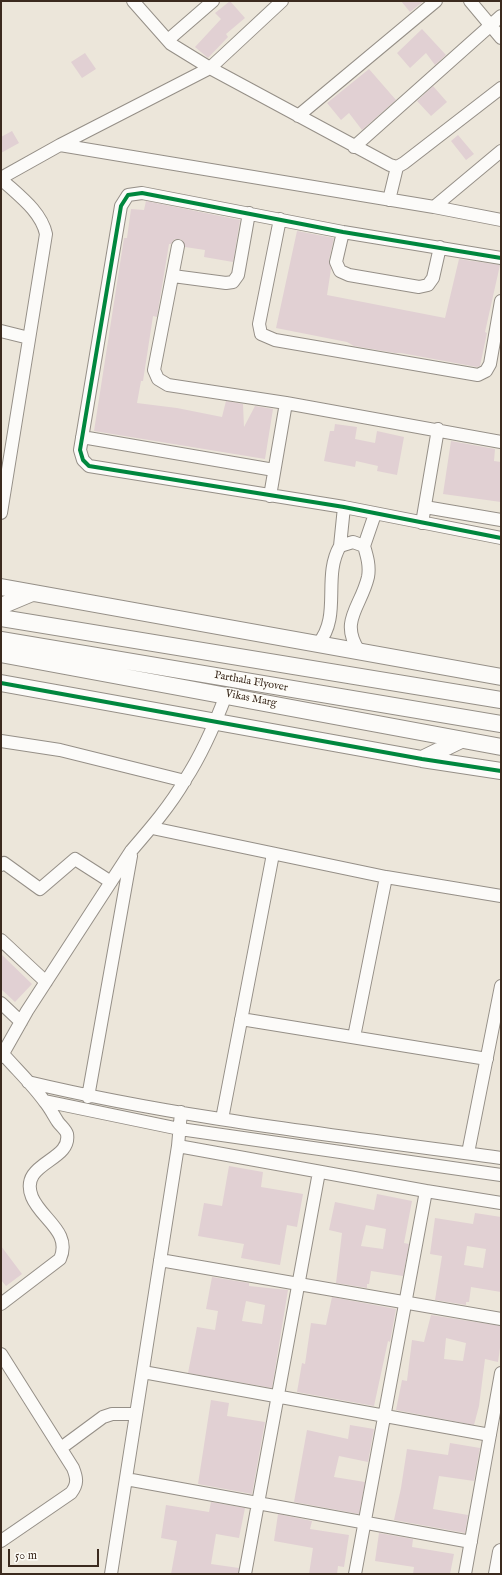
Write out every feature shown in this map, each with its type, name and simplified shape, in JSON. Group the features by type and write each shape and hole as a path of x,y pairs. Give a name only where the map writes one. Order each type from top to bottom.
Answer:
{"main road":[{"path":"1,587 324,634 359,651 501,677"},
{"path":"2,614 32,592"},
{"name":"Parthala Flyover","path":"2,614 501,700"},
{"name":"Parthala Flyover","path":"1,640 501,724"},
{"name":"Vikas Marg","path":"1,654 496,746"},
{"path":"1,684 422,759 493,770 496,746"},
{"path":"422,759 461,740"},
{"path":"497,1574 501,1552"}],"street":[{"path":"135,1 168,40 210,68 354,147 397,167 404,164 501,88"},
{"path":"168,40 213,1"},
{"path":"1,513 6,449 29,338 46,234 44,224 32,208 1,178 60,145 210,68 282,1"},
{"path":"298,116 436,1"},
{"path":"470,1 501,38"},
{"path":"354,147 501,16"},
{"path":"60,145 434,207 501,220"},
{"path":"434,207 501,151"},
{"path":"389,200 397,167"},
{"path":"501,258 343,232 142,193 128,195 121,206 80,450 83,460 89,466 344,507 501,538"},
{"path":"173,276 226,283 233,282 238,276 249,213"},
{"path":"280,219 259,324 261,334 275,340 478,375 486,371 490,364 501,301"},
{"path":"343,232 336,262 340,271 349,275 419,287 428,285 433,278 440,247"},
{"path":"178,246 154,370 158,378 168,384 438,429 501,442"},
{"path":"1,331 29,338"},
{"path":"270,496 286,403"},
{"path":"422,523 438,429"},
{"path":"82,437 274,470"},
{"path":"324,634 331,618 332,570 335,554 340,546 344,507"},
{"path":"425,508 501,520"},
{"path":"324,634 330,639 340,642 346,641 350,632 351,622 368,576 368,560 364,546 375,514"},
{"path":"340,546 353,542 364,546"},
{"path":"324,634 331,621 338,619 345,621 359,651"},
{"path":"1,1304 60,1259 64,1249 62,1239 32,1197 30,1184 33,1174 45,1163 63,1151 68,1142 67,1133 45,1101 2,1056 46,982 131,851 152,828 185,781 215,722 226,695"},
{"path":"1,741 60,750 185,781"},
{"path":"152,828 386,877 501,896"},
{"path":"88,1097 131,851"},
{"path":"222,1119 273,854"},
{"path":"1,865 4,863 40,889 75,859 111,882"},
{"path":"354,1037 386,877"},
{"path":"1,940 46,982"},
{"path":"468,1153 501,986"},
{"path":"1,1003 21,1022"},
{"path":"241,1019 486,1059"},
{"path":"28,1082 88,1097 222,1119 501,1158"},
{"path":"45,1101 180,1129 501,1175"},
{"path":"111,1574 178,1146 181,1112"},
{"path":"178,1146 426,1191 501,1203"},
{"path":"245,1574 319,1172"},
{"path":"355,1574 426,1191"},
{"path":"160,1260 501,1319"},
{"path":"1,1354 61,1448 73,1468 76,1478 76,1486 58,1503 1,1541"},
{"path":"143,1372 490,1435"},
{"path":"465,1574 501,1373"},
{"path":"61,1448 103,1417 112,1414 136,1414"},
{"path":"126,1479 471,1542"}],"building":[{"path":"230,1 245,18 226,34 228,37 208,58 195,47 221,19 215,13"},
{"path":"401,1 424,1 410,12"},
{"path":"422,29 446,55 435,65 426,53 410,68 397,53"},
{"path":"85,53 96,69 82,78 71,62"},
{"path":"369,69 396,100 362,130 349,113 341,120 327,103"},
{"path":"433,86 447,102 431,116 417,101"},
{"path":"12,131 19,143 1,153 1,137"},
{"path":"458,135 474,154 466,160 451,141"},
{"path":"146,201 240,220 233,262 204,257 205,250 185,247 183,241 180,239 175,239 171,244 169,244 157,317 153,316 143,381 141,381 137,403 177,408 222,417 226,401 243,404 244,427 255,406 273,409 265,459 94,431 124,238 127,238 131,209 144,210"},
{"path":"297,231 334,238 329,260 331,269 327,295 445,318 459,259 500,265 485,332 487,333 480,366 477,367 354,346 347,342 276,328"},
{"path":"335,424 357,427 355,439 375,443 377,431 404,437 397,475 377,471 378,466 356,461 355,467 324,461 330,431 334,431"},
{"path":"451,441 495,449 494,461 501,462 501,502 443,494"},
{"path":"1,954 32,984 15,1002 1,989"},
{"path":"229,1166 263,1172 261,1187 303,1194 297,1227 287,1225 280,1265 241,1258 244,1244 198,1236 204,1203 222,1206"},
{"path":"377,1194 412,1201 404,1243 409,1244 403,1276 371,1271 367,1288 336,1283 342,1233 329,1230 335,1202 374,1210","holes":["366,1225 386,1229 383,1249 361,1246"]},
{"path":"475,1213 501,1217 501,1292 471,1287 469,1302 466,1302 466,1305 435,1300 442,1256 430,1254 435,1218 473,1224","holes":["467,1246 486,1249 483,1268 464,1265"]},
{"path":"1,1246 22,1274 6,1286 1,1280"},
{"path":"212,1277 249,1283 249,1286 288,1290 272,1388 188,1373 197,1327 215,1330 218,1311 206,1309","holes":["246,1301 265,1305 262,1324 242,1321"]},
{"path":"332,1297 396,1309 390,1342 388,1341 374,1406 297,1392 302,1363 305,1364 311,1323 326,1325"},
{"path":"431,1315 501,1326 501,1341 498,1362 485,1359 479,1406 474,1425 396,1410 402,1380 407,1381 412,1340 424,1342","holes":["446,1338 466,1343 463,1361 444,1359"]},
{"path":"211,1400 229,1403 227,1416 265,1422 252,1494 198,1484"},
{"path":"350,1425 374,1429 368,1462 339,1456 334,1477 365,1482 359,1514 294,1502 307,1430 348,1439"},
{"path":"450,1443 480,1448 474,1481 439,1476 433,1509 468,1515 465,1533 394,1520 407,1449 448,1455"},
{"path":"211,1502 245,1508 239,1538 216,1534 211,1564 239,1568 238,1574 171,1574 177,1541 161,1538 166,1505 209,1512"},
{"path":"278,1514 312,1521 310,1529 349,1535 344,1567 338,1566 337,1574 309,1574 313,1548 274,1541"},
{"path":"379,1533 413,1539 412,1547 454,1554 450,1574 413,1574 414,1567 375,1561"}],"cycle path":[{"path":"501,258 343,232 142,193 128,195 121,206 80,450 83,460 89,466 344,507 501,538"},
{"path":"1,683 422,759 501,771"}]}
